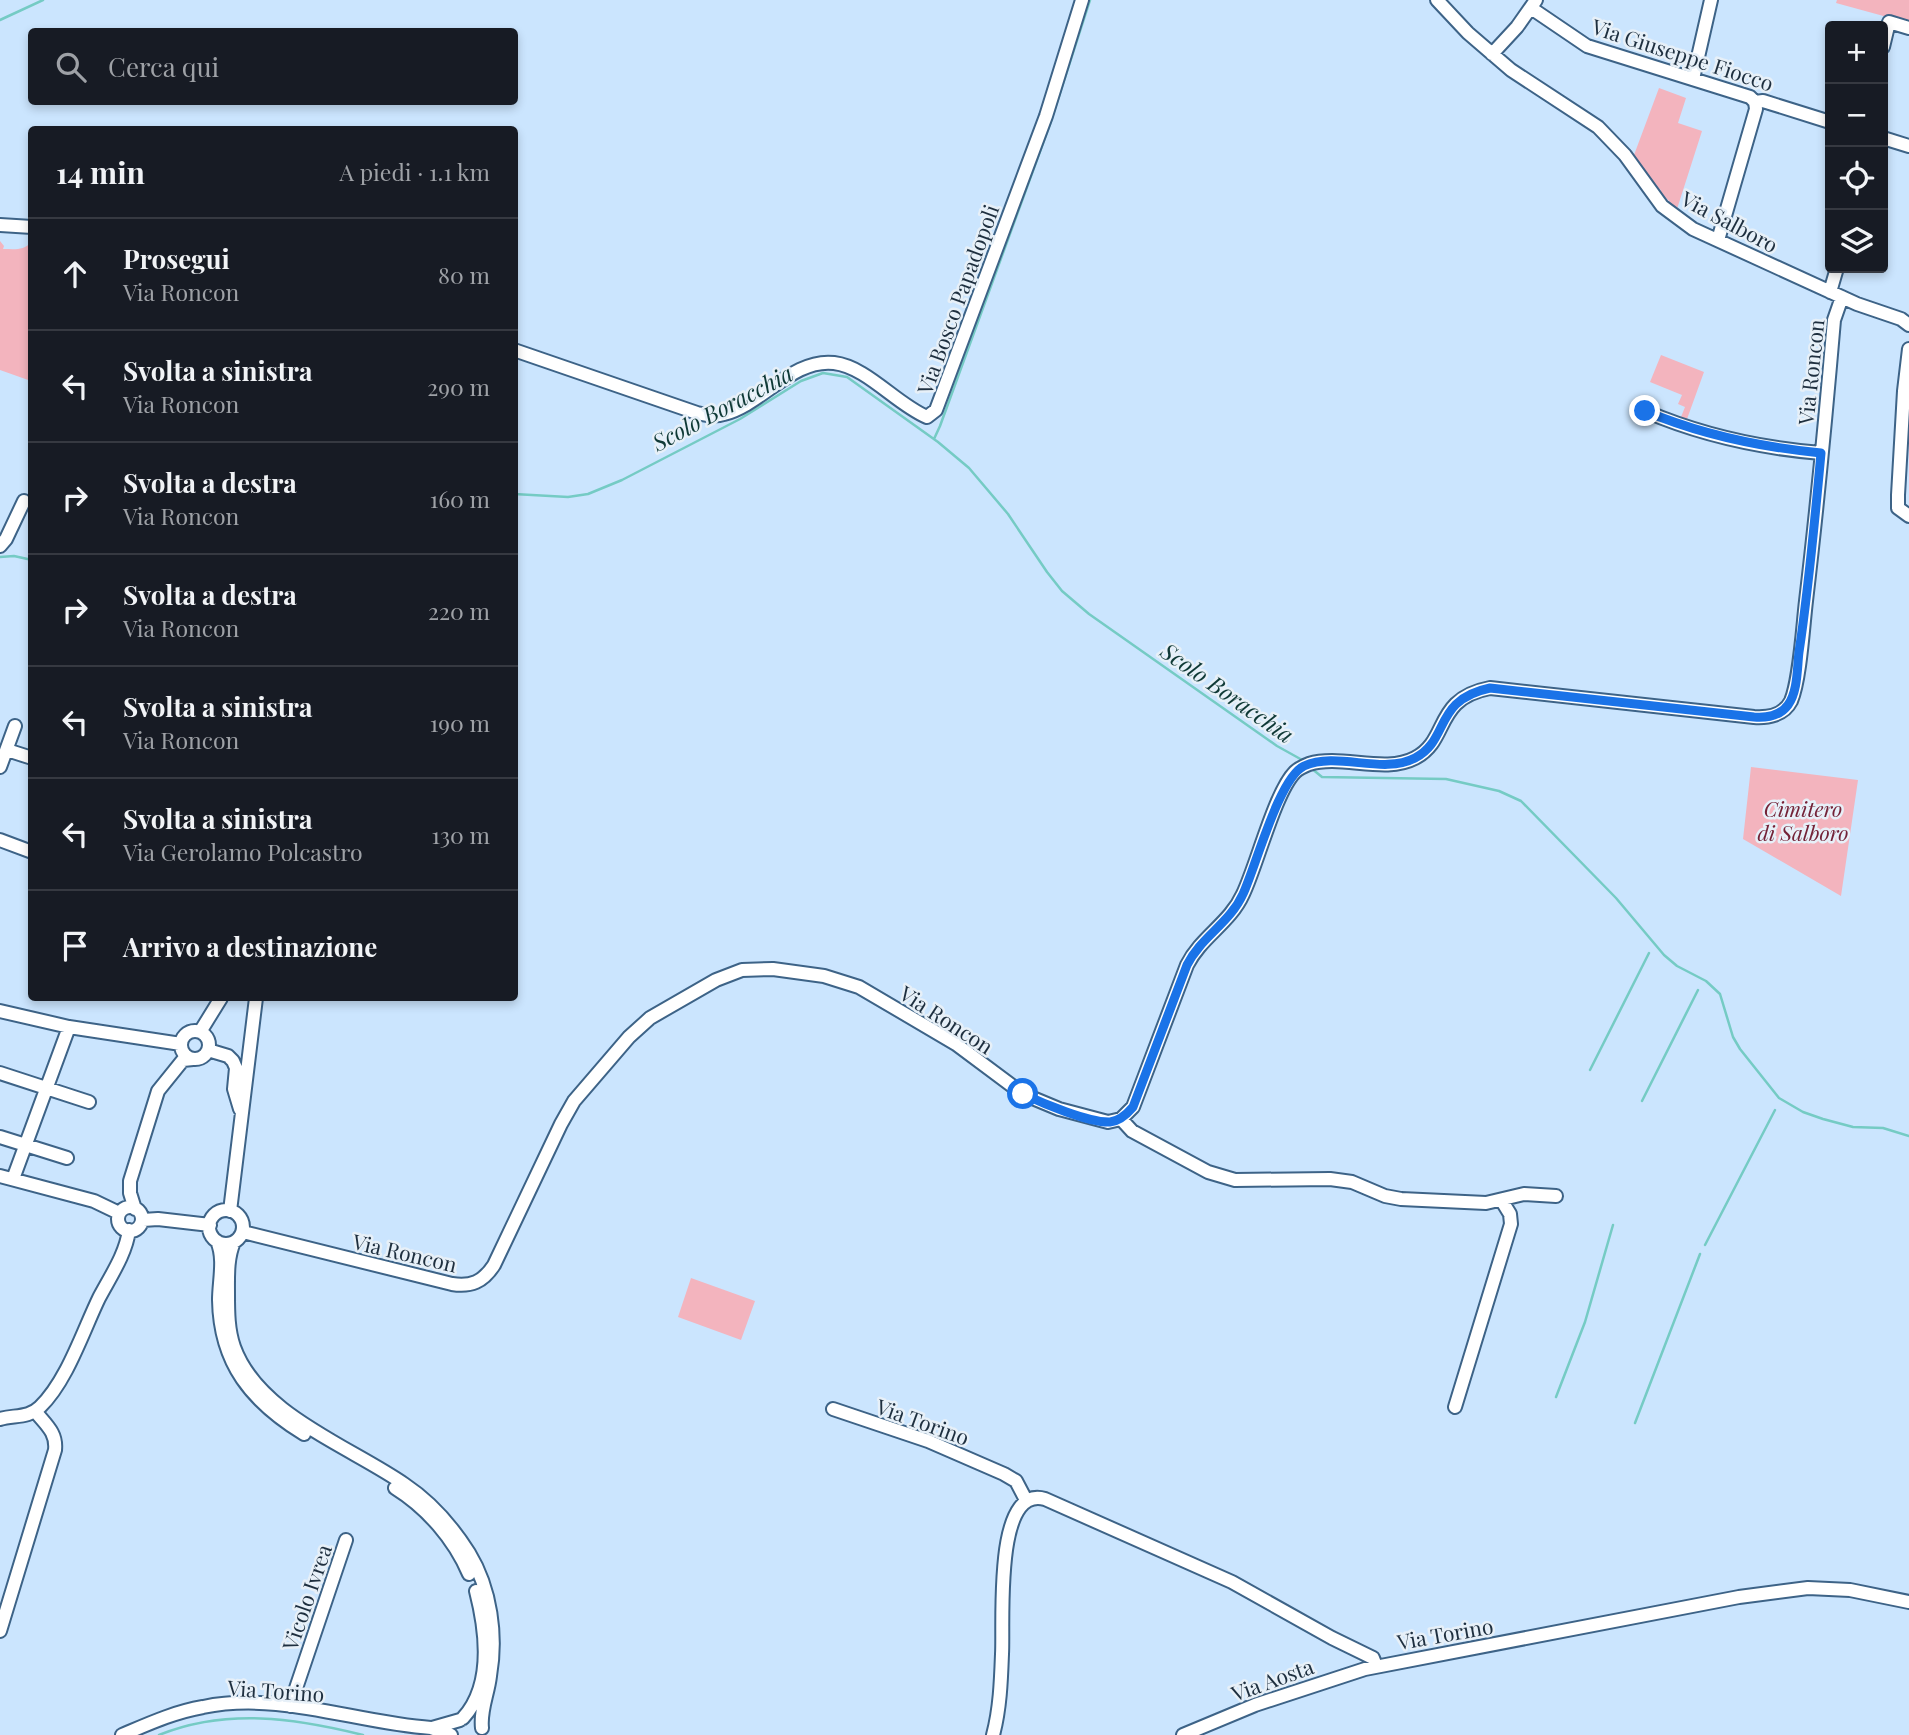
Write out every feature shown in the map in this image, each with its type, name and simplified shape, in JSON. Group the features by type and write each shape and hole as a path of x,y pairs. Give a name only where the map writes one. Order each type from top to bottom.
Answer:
{"street":[{"name":"Via Bosco Papadopoli","path":"518,351 697,414 714,416 744,406 800,370 836,363 865,376 899,402 926,417 936,410 1046,116 1082,0"},
{"name":"Via Salboro","path":"1437,0 1468,33 1511,70 1598,127 1625,155 1662,206 1693,229 1836,295 1901,318 1909,327 1909,338"},
{"path":"1693,79 1711,0"},
{"path":"1492,54 1517,27 1533,4"},
{"name":"Via Giuseppe Fiocco","path":"1533,4 1587,46 1750,97 1755,102 1763,101 1825,120"},
{"path":"1888,26 1889,22 1909,28"},
{"path":"1717,240 1756,109 1755,102"},
{"path":"1888,140 1909,146"},
{"path":"0,225 28,227"},
{"name":"Via Roncon","path":"217,1241 225,1244 238,1237 452,1284 473,1284 482,1279 494,1265 568,1111 613,1055 639,1027 659,1012 716,980 742,970 773,969 848,983 870,993 956,1044 1023,1094 1041,1103 1108,1122 1121,1119 1133,1107 1187,965 1196,948 1227,919 1243,895 1284,790 1296,771 1308,765 1408,761 1423,753 1430,745 1455,704 1464,696 1490,688 1754,717 1780,713 1790,702 1794,691 1811,556 1837,273"},
{"path":"1909,349 1898,495 1898,508 1909,516"},
{"path":"1645,411 1706,434 1786,450 1821,453"},
{"path":"0,546 6,540 24,501"},
{"path":"0,767 15,726"},
{"path":"7,750 28,757"},
{"path":"0,839 28,850"},
{"path":"200,1032 219,1001"},
{"path":"230,1211 256,1001"},
{"path":"0,1011 69,1027 181,1044"},
{"path":"69,1027 25,1145 6,1178 94,1201 119,1213"},
{"path":"119,1213 120,1224 129,1230 137,1229 139,1214 130,1193 130,1181 158,1091 183,1060 200,1058 208,1049 207,1038 200,1032 188,1033 181,1044"},
{"path":"181,1044 185,1055 193,1059"},
{"path":"208,1049 228,1056 233,1061 236,1075 234,1089 242,1115"},
{"path":"0,1073 89,1102"},
{"path":"1121,1119 1132,1130 1208,1172 1235,1180 1330,1179 1352,1182 1385,1196 1401,1199 1486,1203 1524,1194 1556,1196"},
{"path":"0,1137 67,1158"},
{"path":"1455,1407 1511,1224 1510,1214 1502,1201"},
{"path":"119,1213 125,1208 158,1219 210,1225"},
{"path":"459,1735 457,1728 472,1706 481,1682 484,1640 477,1591 463,1560 442,1530 422,1509 399,1491 297,1429 251,1392 233,1365 223,1337 219,1303 221,1255 217,1241 211,1234 210,1225 216,1214 230,1211 240,1217 243,1224 230,1256 228,1284 231,1335 240,1361 258,1386 301,1422 404,1484 428,1502 449,1525 470,1556 491,1615 491,1672 482,1708 484,1732"},
{"path":"0,1419 35,1411 48,1398 70,1360 121,1255 129,1230"},
{"name":"Via Torino","path":"833,1409 928,1441 1004,1474 1016,1481 1026,1500 1038,1497 1045,1499 1232,1582 1332,1639 1373,1658 1376,1666 1791,1588 1850,1590 1909,1602"},
{"path":"0,1631 55,1450 54,1434 35,1411"},
{"path":"993,1735 1002,1657 1005,1551 1014,1520 1026,1500"},
{"name":"Vicolo Ivrea","path":"290,1706 346,1540"},
{"name":"Via Aosta","path":"1183,1735 1255,1704 1376,1666"},
{"name":"Via Torino","path":"122,1735 171,1714 205,1706 231,1704 290,1706 451,1735"},
{"path":"462,1719 475,1719 484,1732"},
{"name":"Via Torino","path":"431,1732 462,1719"}],"green space":[{"path":"1837,0 1909,0 1909,23 1836,3"},
{"path":"1659,88 1686,98 1678,123 1702,131 1677,209 1661,190 1655,187 1634,155"},
{"path":"0,241 3,249 28,245 28,380 0,370"},
{"path":"1661,355 1704,372 1687,419 1681,417 1685,407 1678,404 1682,395 1650,382"},
{"name":"Cimitero di Salboro","path":"1751,767 1858,780 1841,896 1743,839"},
{"path":"691,1278 755,1301 741,1340 678,1317"}],"waterway":[{"path":"0,20 43,0"},
{"path":"934,439 1050,124 1090,0"},
{"name":"Scolo Boracchia","path":"518,494 568,497 588,494 622,480 740,419 801,381 823,373 847,377 938,442 969,468 1008,514 1062,591 1089,614 1277,746 1304,761"},
{"name":"Scolo Boracchia","path":"0,557 28,559"},
{"name":"Scolo Boracchia","path":"1311,768 1322,777 1446,779 1499,791 1521,801 1616,898 1664,955 1677,966 1706,981 1720,994 1733,1037 1779,1098 1803,1112 1823,1119 1853,1127 1883,1128 1909,1136"},
{"path":"1590,1070 1649,953"},
{"path":"1642,1101 1698,990"},
{"path":"1705,1245 1775,1110"},
{"path":"1556,1397 1585,1322 1613,1225"},
{"path":"1635,1423 1700,1254"},
{"path":"159,1735 210,1721 261,1718 312,1724 363,1735"}],"route":[{"path":"1023,1094 1059,1109 1108,1122 1121,1119 1133,1107 1187,965 1196,948 1234,911 1243,895 1284,790 1296,771 1303,766 1320,762 1394,763 1416,758 1430,745 1455,704 1464,696 1490,688 1762,718 1780,713 1786,708 1794,691 1802,637 1821,453 1786,450 1706,434 1645,411"}]}
